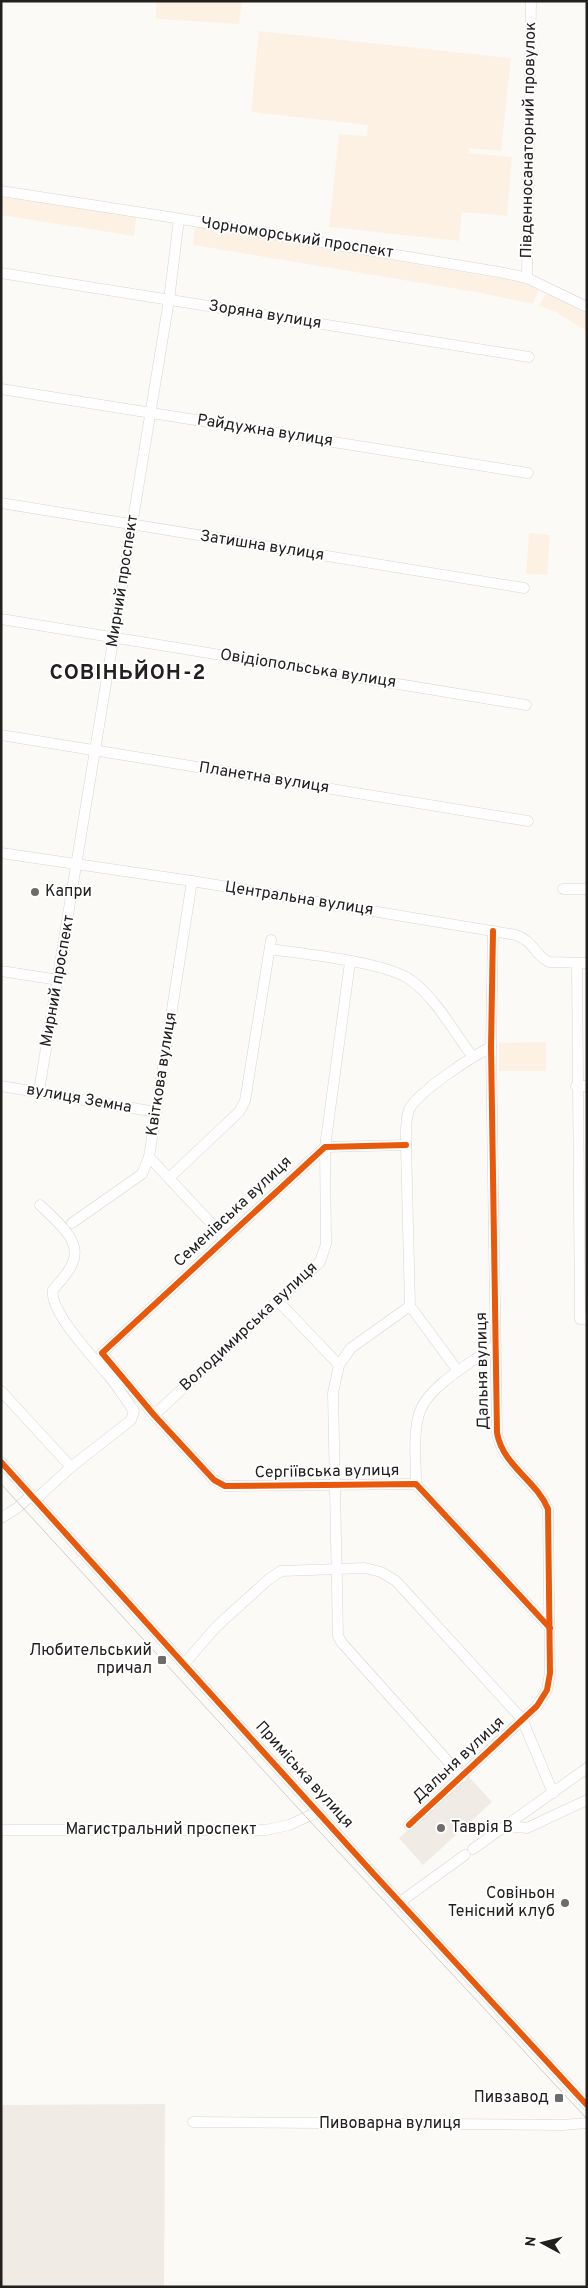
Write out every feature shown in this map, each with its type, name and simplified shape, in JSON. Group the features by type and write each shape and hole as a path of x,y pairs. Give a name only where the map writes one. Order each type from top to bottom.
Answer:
{"street":[{"name":"Південносанаторний провулок","path":"527,278 530,1"},
{"name":"Чорноморський проспект","path":"1,191 527,278 587,307"},
{"name":"Мирний проспект","path":"39,1091 78,865 131,525 169,300 179,219"},
{"name":"Зоряна вулиця","path":"1,273 529,357"},
{"name":"Райдужна вулиця","path":"1,389 528,473"},
{"name":"Затишна вулиця","path":"1,503 524,588"},
{"name":"Овідіопольська вулиця","path":"1,619 526,705"},
{"name":"Планетна вулиця","path":"1,734 528,821"},
{"name":"Центральна вулиця","path":"1,853 192,881 494,931 525,938 549,962 582,963"},
{"name":"Квіткова вулиця","path":"192,881 149,1157 170,1177 224,1238"},
{"path":"563,889 587,889"},
{"name":"Дальня вулиця","path":"409,1825 537,1706 547,1690 550,1673 548,1509 544,1500 508,1459 499,1444 491,1047 494,931"},
{"path":"170,1177 239,1112 245,1101 270,944 390,970 412,980 432,1002 472,1056"},
{"name":"Володимирська вулиця","path":"154,1414 320,1262 326,1251 324,1147 350,962"},
{"path":"582,963 584,1319"},
{"path":"1,971 59,980"},
{"path":"458,1372 410,1306 406,1145 408,1116 414,1102 472,1056 491,1047"},
{"name":"вулиця Земна","path":"1,1086 156,1112"},
{"path":"324,1147 406,1145"},
{"name":"Семенівська вулиця","path":"102,1353 324,1147"},
{"path":"72,1223 142,1174 149,1157"},
{"path":"1,1518 34,1497 131,1420 134,1411 108,1375 76,1340 54,1301 53,1290 72,1264 74,1250 66,1231 40,1205"},
{"path":"278,1301 339,1365"},
{"path":"410,1306 351,1348 339,1365 333,1393 337,1629 342,1643 462,1777"},
{"path":"416,1484 417,1424 419,1413 432,1394 458,1372 496,1345"},
{"name":"Сергіївська вулиця","path":"102,1353 214,1480 225,1486 416,1484 550,1628"},
{"path":"1,1391 71,1467"},
{"name":"Приміська вулиця","path":"1,1462 587,2105"},
{"path":"185,1663 216,1627 275,1574 288,1570 336,1569 381,1572 396,1581 522,1719 553,1792"},
{"path":"400,1902 587,1768"},
{"path":"505,1826 527,1828 587,1800"},
{"name":"Магистральний проспект","path":"1,1830 266,1830 289,1825 318,1812"},
{"name":"Пивоварна вулиця","path":"193,2122 563,2125 587,2123"}],"shaded area":[{"path":"156,1 242,1 239,24 156,19"},
{"path":"259,31 511,58 501,151 469,148 469,153 512,157 507,216 462,212 459,241 329,227 339,134 367,136 368,125 251,112"},
{"path":"1,197 136,217 134,236 1,215"},
{"path":"199,227 521,282 536,287 538,291 533,304 481,293 193,245 194,229"},
{"path":"549,294 587,314 587,331 554,311 539,306 545,295"},
{"path":"529,533 550,535 547,575 526,574"},
{"path":"546,1042 546,1071 499,1071 499,1043"},
{"path":"468,1776 492,1802 423,1865 399,1838"},
{"path":"165,2104 164,2287 1,2287 1,2105"}],"tram line":[{"path":"1,1484 307,1818 587,2119"}],"cycle path":[{"path":"409,1825 537,1706 547,1690 550,1673 548,1509 543,1499 506,1455 500,1445 497,1433 491,1047 493,931"},
{"path":"406,1145 325,1147 102,1353 154,1415 214,1480 225,1486 416,1484 550,1628"},
{"path":"1,1462 371,1871 587,2105"}],"place":[{"name":"Капри","path":"35,892"},
{"name":"Любительський причал","path":"162,1660"},
{"name":"Таврія В","path":"441,1828"},
{"name":"Совіньон Тенісний клуб","path":"565,1903"},
{"name":"Пивзавод","path":"559,2098"}],"district":[{"name":"СОВІНЬЙОН-2","path":"128,673"}]}
